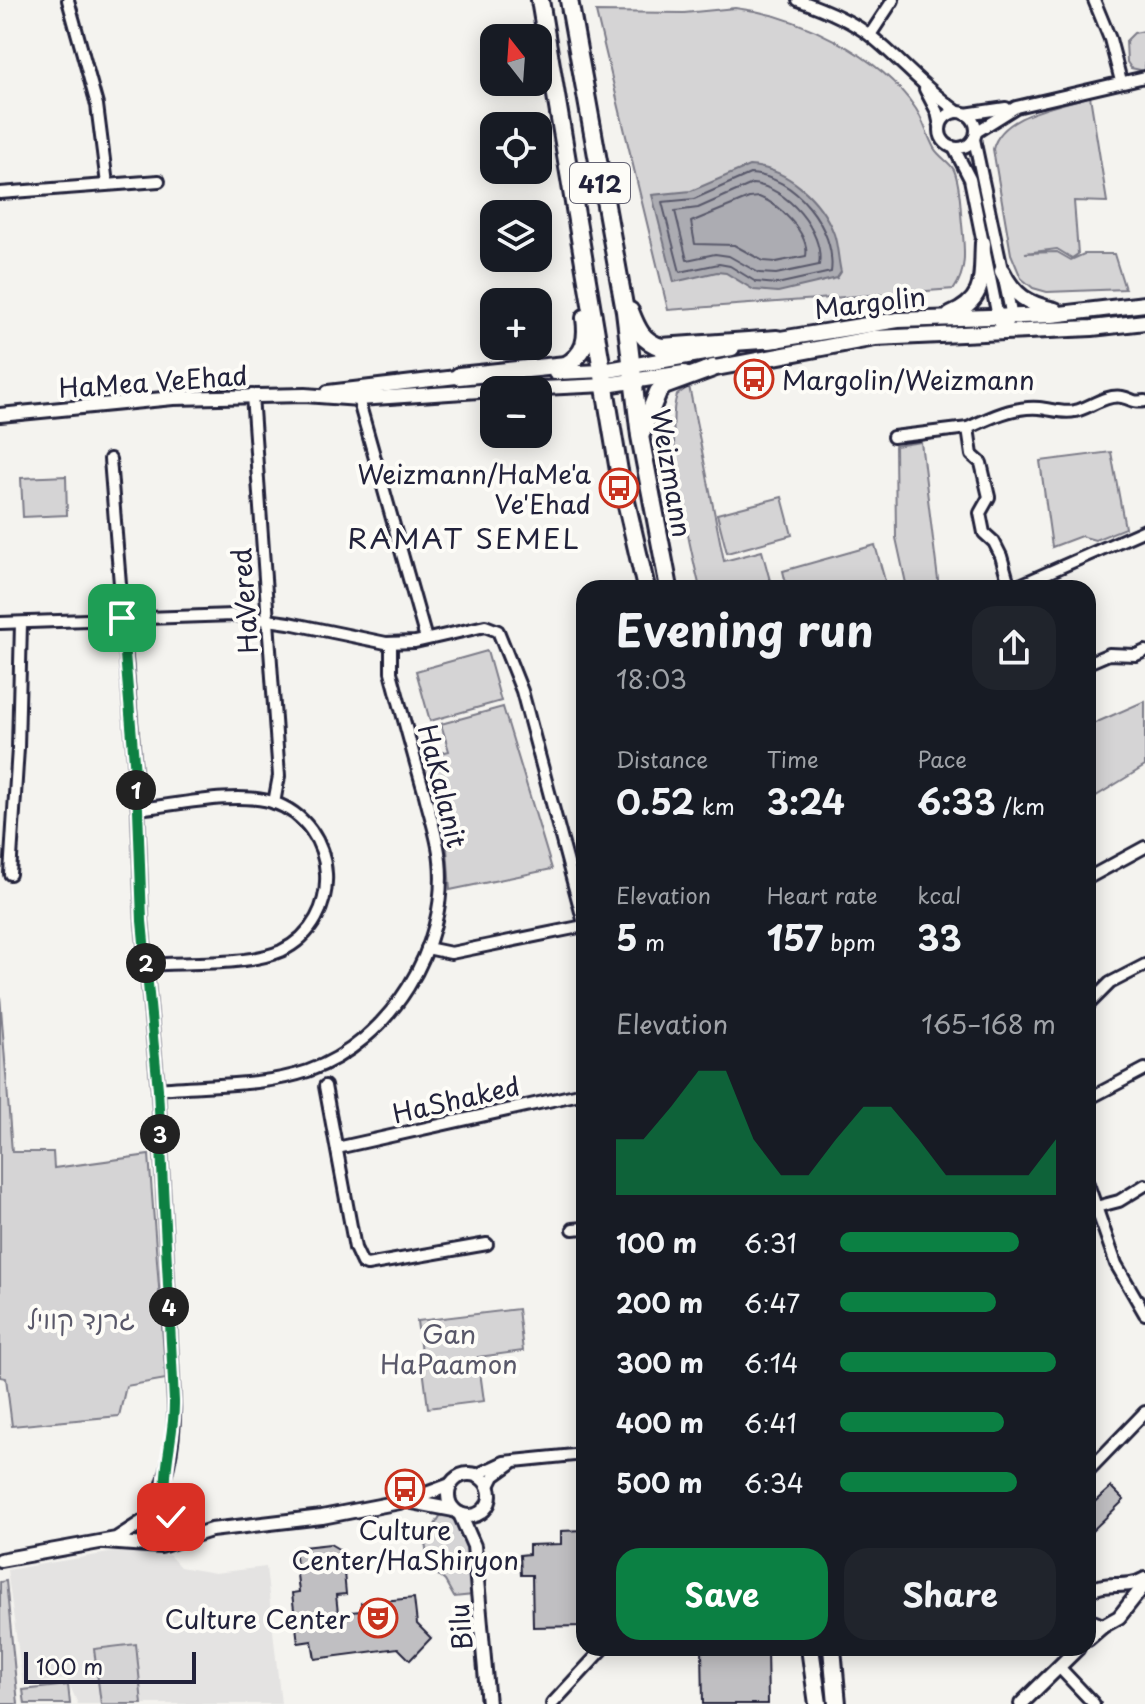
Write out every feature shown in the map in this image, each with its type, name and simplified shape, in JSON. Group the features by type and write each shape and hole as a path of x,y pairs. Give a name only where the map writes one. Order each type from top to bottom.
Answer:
{"main road":[{"name":"412","path":"540,0 544,24"},
{"name":"412","path":"569,0 614,257 639,373"},
{"name":"412","path":"552,67 604,378"},
{"path":"459,376 566,365 581,356 586,341 552,74"},
{"path":"943,318 963,309 976,298 981,283 983,243"},
{"path":"614,257 637,328 650,343 671,346 777,339"},
{"path":"1002,271 1014,291 1027,302 1071,313"},
{"name":"Margolin","path":"639,373 777,339 867,324 1071,313 1145,304"},
{"name":"Margolin","path":"604,378 713,368 875,338 1145,322"},
{"path":"640,436 658,392 664,386 713,368"},
{"name":"Weizmann","path":"639,373 640,436 667,580"},
{"name":"Weizmann","path":"604,378 619,471 644,580"},
{"path":"811,1656 818,1704"},
{"path":"833,1656 837,1704"}],"street":[{"path":"68,0 97,105 107,184"},
{"path":"798,0 845,20 870,35 924,88 975,122 1002,271 1003,332"},
{"path":"870,35 893,0"},
{"path":"1094,0 1110,39 1121,81"},
{"path":"940,128 946,116 1016,107 1145,77"},
{"path":"924,88 937,112 945,143 954,148 968,170 983,243 1004,316"},
{"path":"954,148 963,148 975,135 1016,107"},
{"path":"0,193 159,181"},
{"name":"HaMea VeEhad","path":"356,393 459,376 604,378"},
{"name":"HaMea VeEhad","path":"552,384 604,378"},
{"name":"HaMea VeEhad","path":"1,416 81,405 252,395 480,390"},
{"path":"356,393 426,639"},
{"name":"HaVered","path":"252,395 279,776 274,803"},
{"path":"893,437 968,428 995,415 1034,407 1066,413 1080,411 1090,402 1122,397 1132,403 1145,401"},
{"path":"968,428 972,455 981,463 989,497 980,513 984,533 994,542 1009,580"},
{"path":"110,459 138,809 140,890 158,1089 174,1401 173,1435 164,1482 142,1534 149,1543"},
{"path":"1030,580 1145,530"},
{"path":"0,623 217,615 266,620 391,643 490,627 502,635 522,691 576,894"},
{"path":"10,874 21,623"},
{"name":"HaKalanit","path":"158,1089 282,1077 326,1063 359,1043 387,1016 410,985 427,948 439,907 440,859 391,672 391,643"},
{"path":"1096,660 1109,654 1136,655 1145,651"},
{"path":"138,809 229,799 274,803 291,810 312,829 326,861 326,887 321,907 310,926 287,947 269,955 146,965"},
{"path":"1096,874 1145,847"},
{"path":"427,948 451,953 576,926"},
{"path":"1096,997 1110,983 1145,965"},
{"path":"1096,1095 1145,1069"},
{"path":"325,1086 355,1248 362,1263 367,1265 487,1244"},
{"name":"HaShaked","path":"337,1148 576,1095"},
{"path":"1145,1185 1119,1201 1096,1207 1121,1275 1145,1314"},
{"path":"1096,1463 1145,1412"},
{"path":"105,1542 161,1546 211,1530 322,1517 422,1497 450,1485 463,1475 476,1475 494,1465 521,1459 576,1455"},
{"path":"488,1488 502,1469 521,1459"},
{"path":"397,1503 431,1504 471,1516 481,1512 489,1503 488,1488 476,1475"},
{"path":"164,1482 176,1533 171,1542"},
{"path":"450,1485 447,1495 457,1512"},
{"path":"0,1560 105,1542 126,1535 158,1512 181,1527 211,1530"},
{"name":"Bilu","path":"457,1512 474,1546"},
{"name":"Bilu","path":"481,1512 474,1546 488,1704"},
{"path":"1096,1587 1145,1582"},
{"path":"1096,1632 1115,1622 1145,1582"},
{"path":"1096,1587 1122,1599 1122,1612"},
{"path":"1096,1623 1103,1626"},
{"path":"552,1704 597,1656"},
{"path":"1021,1704 1069,1656"},
{"path":"1059,1667 1094,1704"}],"shaded area":[{"path":"121,1551 169,1555 180,1567 215,1573 266,1567 281,1704 78,1704 67,1679 23,1684 7,1570"}],"green space":[{"path":"735,8 785,19 836,41 881,71 916,109 934,148 952,167 958,183 964,258 954,289 668,310 596,12 684,13"},
{"path":"1145,31 1145,71 1131,68 1127,62 1126,41 1134,33"},
{"path":"1090,96 1107,202 1074,201 1078,254 1072,258 1057,249 1025,253 1057,252 1071,260 1084,254 1114,254 1125,289 1047,292 1033,288 1021,278 1011,254 993,149 998,137 1019,119"},
{"path":"689,386 724,561 762,551 770,580 698,580 676,461 674,412 677,395"},
{"path":"921,442 938,580 905,580 896,538 895,446"},
{"path":"1111,452 1125,528 1095,540 1081,536 1052,547 1040,461"},
{"path":"66,476 67,515 23,517 21,478"},
{"path":"782,497 792,535 727,553 717,514"},
{"path":"875,545 885,580 785,580 783,571"},
{"path":"487,651 501,701 430,721 416,671"},
{"path":"1145,701 1145,766 1096,796 1096,722"},
{"path":"503,707 552,869 450,890 447,848 422,758 449,751 441,724"},
{"name":"גרנד קוויל","path":"0,995 12,1152 53,1152 54,1168 149,1155 166,1379 126,1386 119,1416 12,1426 6,1378 0,1377"},
{"name":"Gan HaPaamon","path":"518,1309 523,1351 478,1357 484,1401 428,1408 417,1321"},
{"path":"443,1511 453,1517 466,1535 473,1595 454,1597 445,1581 429,1567 425,1542"},
{"path":"6,1581 18,1704 0,1704 0,1582"},
{"path":"136,1644 142,1704 101,1704 94,1649"},
{"path":"68,1685 70,1704 25,1704 23,1690"}],"water":[{"path":"749,166 763,168 789,179 821,209 835,239 841,272 837,278 778,292 754,290 726,273 717,272 674,282 652,195 691,191"}],"building":[{"path":"1111,1487 1124,1500 1096,1527 1096,1501"},
{"path":"576,1530 576,1626 533,1627 532,1575 521,1575 520,1555 529,1554 529,1545 561,1544 561,1531"},
{"path":"330,1544 342,1551 346,1594 336,1595 338,1613 362,1611 361,1603 414,1598 417,1624 431,1638 410,1660 398,1648 315,1659 312,1641 298,1643 292,1593 299,1592 294,1548"},
{"path":"702,1656 767,1656 768,1704 703,1704"}],"place":[{"name":"Margolin/Weizmann","path":"754,379"},
{"name":"Weizmann/HaMe'a Ve'Ehad","path":"619,488"},
{"name":"Culture Center/HaShiryon","path":"405,1489"},
{"name":"Culture Center","path":"378,1618"}],"district":[{"name":"RAMAT SEMEL","path":"464,537"}],"route":[{"path":"122,618 138,809 142,921 158,1089 175,1420 164,1482 171,1517"}]}
